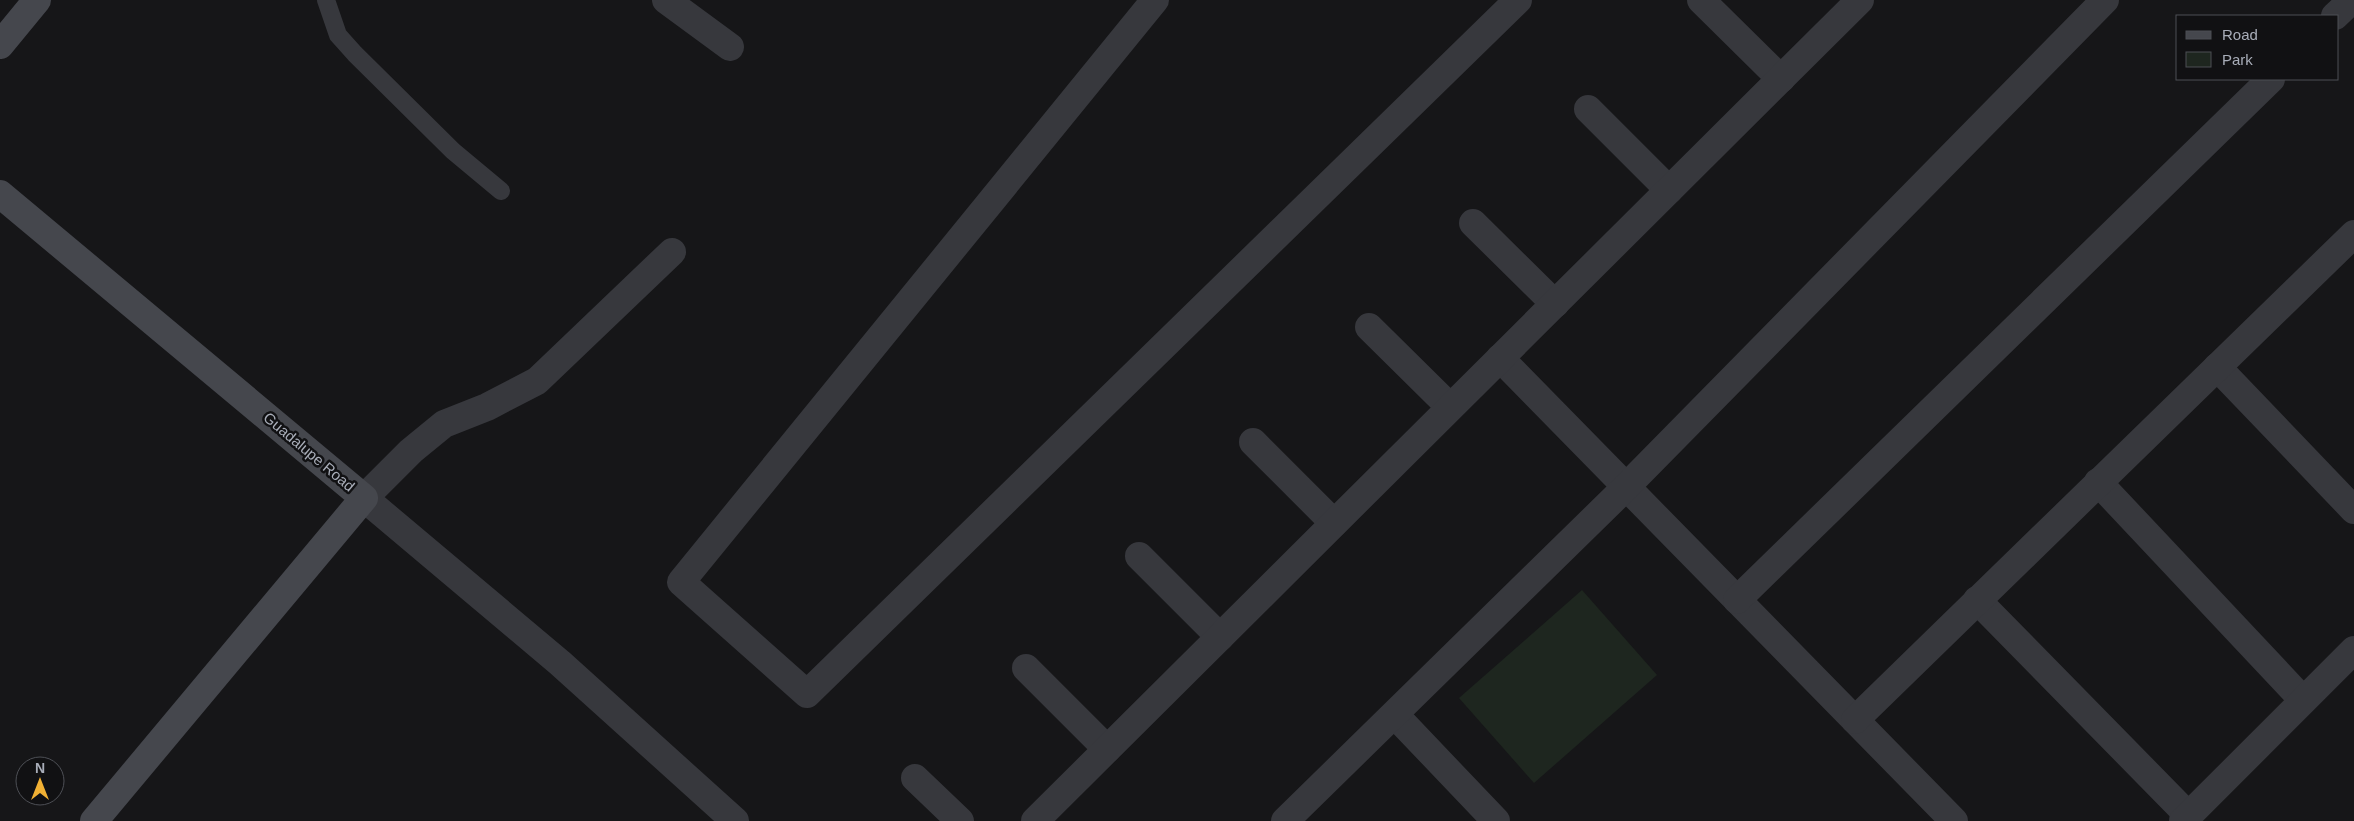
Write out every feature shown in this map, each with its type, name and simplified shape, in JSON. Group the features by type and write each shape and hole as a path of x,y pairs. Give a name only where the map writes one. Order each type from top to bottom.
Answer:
{"street":[{"path":"0,45 37,0"},
{"path":"666,0 730,47"},
{"path":"1155,0 681,582 807,694 1518,0"},
{"path":"1702,0 1780,79"},
{"path":"1035,821 1860,0"},
{"path":"1286,821 1626,486 2105,0"},
{"path":"2336,15 2352,0"},
{"path":"1737,600 2270,80"},
{"path":"1588,109 1669,190"},
{"name":"Guadalupe Road","path":"0,194 364,498 94,821"},
{"path":"1473,223 1555,304"},
{"path":"1855,720 2217,367 2350,247"},
{"path":"672,252 537,381 488,407 444,424 411,451 364,498 560,663 735,821"},
{"path":"1369,327 1450,407"},
{"path":"1500,358 1954,821"},
{"path":"2217,367 2354,510"},
{"path":"1253,442 1334,523"},
{"path":"2098,482 2303,700"},
{"path":"1139,556 1220,637"},
{"path":"1977,600 2185,818 2354,650"},
{"path":"1026,668 1107,749"},
{"path":"1395,715 1496,821"},
{"path":"915,778 960,821"}],"lane":[{"path":"326,0 338,35 354,54 453,151 501,191"}],"green space":[{"path":"1582,590 1657,675 1534,783 1459,698"}]}
